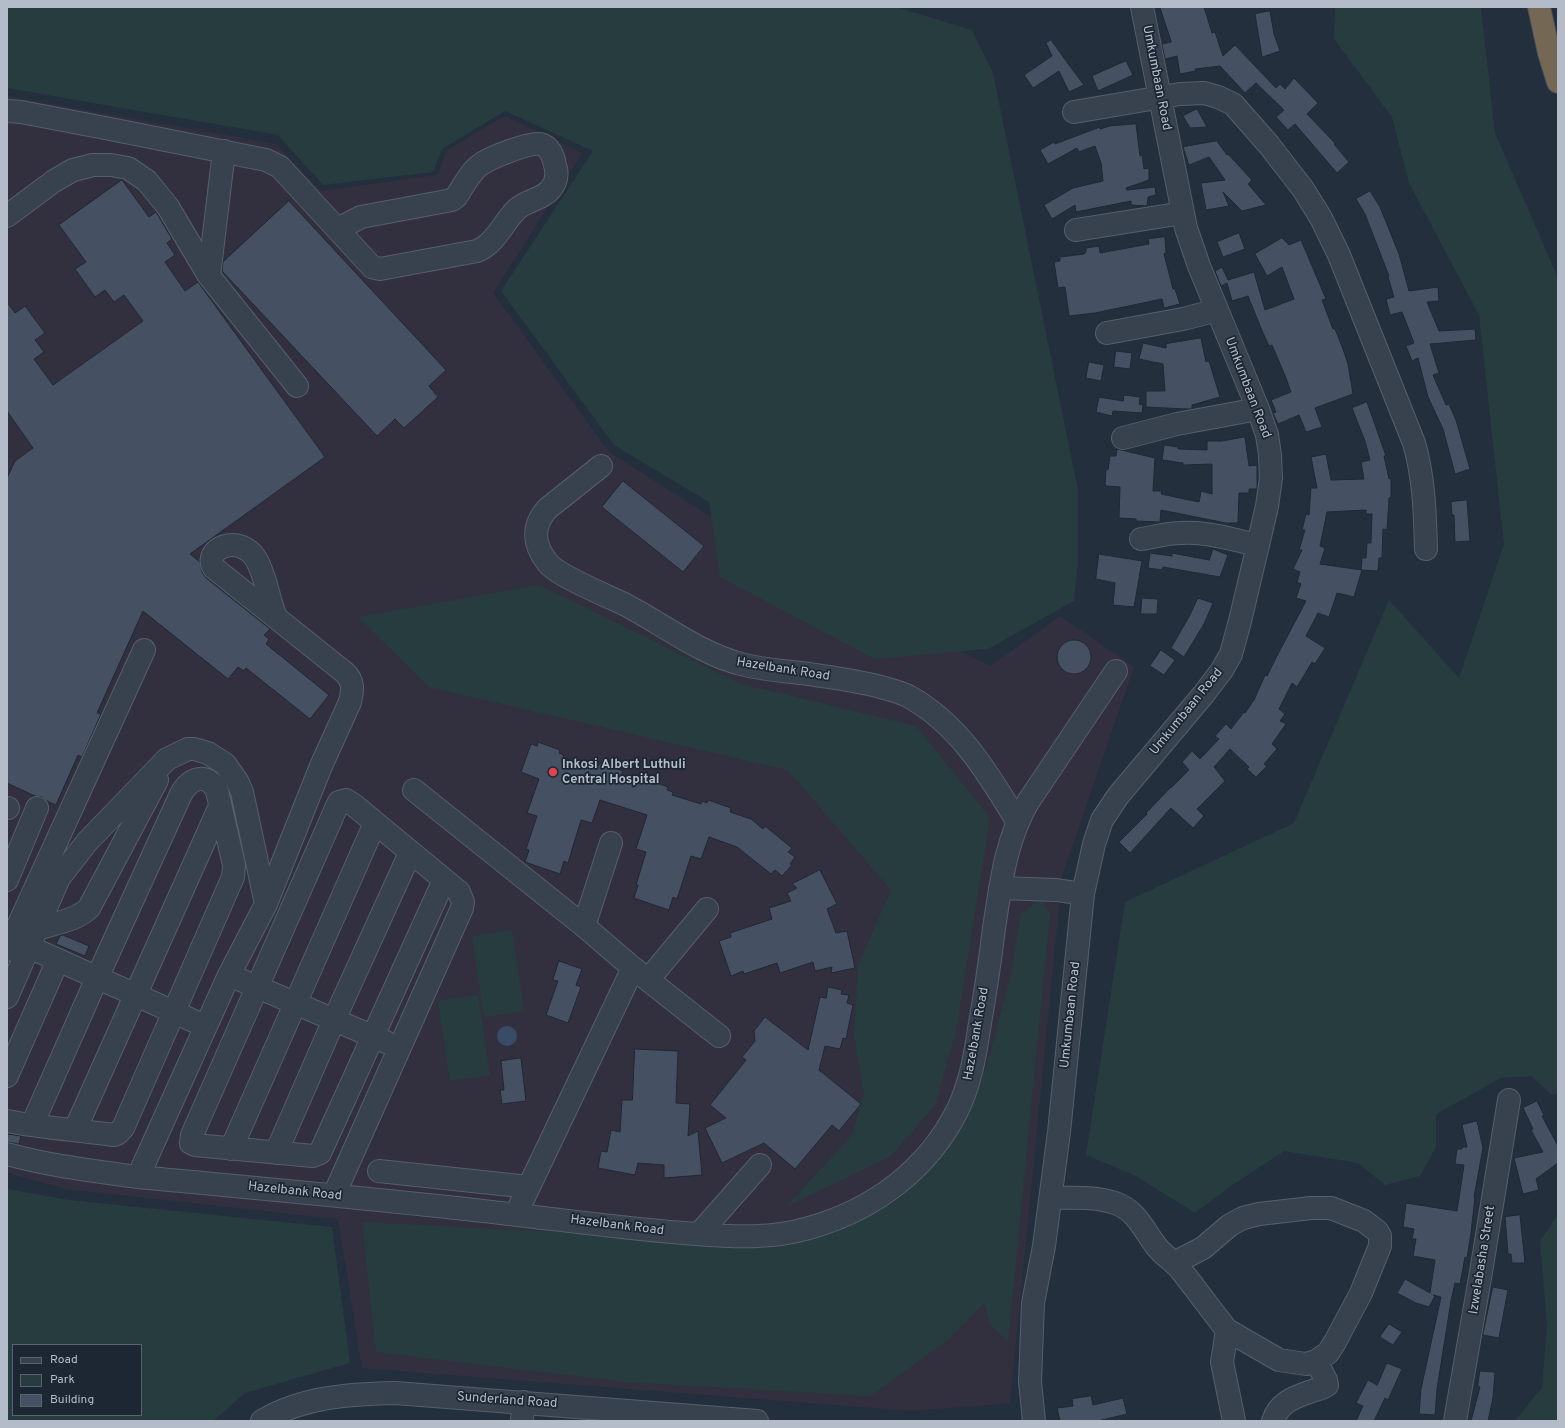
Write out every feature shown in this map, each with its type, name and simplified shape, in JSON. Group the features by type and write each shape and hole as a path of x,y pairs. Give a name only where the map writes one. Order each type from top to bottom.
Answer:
{"highway":[{"path":"1539,7 1549,53 1558,82"}],"street":[{"name":"Umkumbaan Road","path":"1034,1421 1030,1382 1033,1303 1051,1198 1083,894 1094,844 1102,820 1118,796 1203,695 1222,670 1231,654 1267,506 1271,478 1267,435 1258,409 1199,266 1186,228 1142,7"},
{"path":"1074,112 1180,94 1204,93 1218,97 1233,104 1273,150 1303,189 1321,218 1339,255 1414,443 1421,465 1424,491 1426,548"},
{"path":"7,111 21,112 266,160 280,167 372,267 376,268 386,268 477,251 484,248 491,243 517,209 524,203 545,195 550,190 557,178 557,171 551,151 540,144 533,144 519,148 480,164 456,197 452,200 369,214 355,219 338,229"},
{"path":"209,276 224,151"},
{"path":"7,216 54,181 73,170 93,165 111,165 128,168 147,181 168,207 209,276 297,386"},
{"path":"1076,230 1183,213"},
{"path":"1106,333 1217,310"},
{"path":"1122,438 1176,424 1258,409"},
{"name":"Hazelbank Road","path":"7,1154 91,1171 138,1177 516,1214 661,1232 733,1237 773,1235 808,1229 842,1217 871,1203 895,1187 915,1169 937,1142 957,1110 968,1086 976,1050 1000,888 1008,851 1017,821 988,774 967,746 943,721 907,696 888,689 857,682 808,674 770,670 743,665 717,657 627,606 558,572 548,563 539,549 536,532 540,518 547,509 601,466"},
{"path":"1141,539 1181,532 1194,532 1258,545"},
{"path":"138,1177 205,1026 229,975 266,904 321,766 350,702 352,682 349,677 275,615"},
{"path":"7,950 144,650"},
{"path":"1017,821 1032,796 1116,671"},
{"path":"7,997 59,878 87,842 168,759 188,749 208,753 225,764 232,772 242,792 266,904"},
{"path":"33,938 86,912 168,759"},
{"path":"7,1121 32,1125 113,1135 117,1134 123,1128 233,877 234,864 217,790 214,784 210,781 196,779 189,782 185,787 97,978 32,1125"},
{"path":"414,790 584,926 640,974 719,1036"},
{"path":"334,1195 462,908 463,902 459,892 348,801 343,801 337,806 191,1140 191,1143 195,1145 232,1149 313,1156 320,1153 444,880"},
{"path":"75,1130 220,806"},
{"path":"7,880 37,808"},
{"path":"232,1149 375,823"},
{"path":"61,830 87,842"},
{"path":"584,926 611,843"},
{"path":"276,1153 334,1020 410,853"},
{"path":"1000,888 1057,890 1083,894"},
{"path":"516,1214 640,974 706,909"},
{"path":"33,938 58,960 205,1026"},
{"path":"7,1076 58,960"},
{"path":"229,975 400,1047"},
{"path":"563,1148 593,1066 621,1024"},
{"name":"Izwelabasha Street","path":"1455,1421 1509,1100"},
{"path":"699,1234 760,1165"},
{"path":"379,1171 529,1187"},
{"path":"1051,1198 1082,1198 1102,1200 1115,1203 1124,1208 1133,1214 1157,1247 1179,1268 1226,1330 1279,1360 1306,1364 1316,1361 1328,1352 1336,1342 1361,1293 1380,1246 1380,1236 1364,1221 1338,1210 1324,1207 1259,1214 1243,1218 1230,1225 1203,1248 1174,1263"},
{"path":"1226,1330 1222,1362 1234,1421"},
{"path":"1273,1421 1278,1409 1284,1403 1327,1385 1316,1361"},
{"name":"Sunderland Road","path":"262,1421 292,1407 324,1398 351,1394 395,1393 522,1412 757,1421"}],"shaded area":[{"name":"Inkosi Albert Luthuli Central Hospital","path":"7,96 276,144 321,191 437,175 447,150 505,116 582,153 493,293 609,452 810,580 991,666 1060,616 1134,667 1062,876 1010,1403 912,1411 362,1368 338,1219 67,1189 7,1173"}],"green space":[{"path":"7,7 896,7 972,30 993,73 1078,490 1078,561 1074,601 988,649 875,659 720,577 709,502 614,445 501,291 593,151 505,111 442,149 433,172 323,185 278,135 7,88"},
{"path":"1335,7 1481,7 1495,133 1558,278 1558,1094 1552,1095 1531,1076 1501,1078 1436,1114 1436,1147 1420,1176 1385,1185 1358,1163 1284,1151 1231,1186 1195,1213 1136,1176 1086,1155 1125,902 1294,823 1389,600 1459,678 1504,544 1479,315 1409,183 1392,117 1334,39"},
{"path":"539,585 741,684 916,726 990,818 956,1031 935,1105 891,1156 786,1207 852,1135 864,1094 854,1034 858,966 891,890 788,770 429,687 358,617"},
{"path":"1041,899 1050,914 1008,1341 991,1326 984,1303 948,1340 870,1396 627,1382 376,1352 362,1222 785,1244 896,1202 933,1162 962,1124 986,1068 1010,979 1021,914"},
{"path":"512,930 524,1011 484,1017 472,936"},
{"path":"478,995 490,1075 450,1081 438,1001"},
{"path":"7,1189 69,1200 332,1227 350,1363 245,1393 213,1421 7,1421"},
{"path":"1558,1214 1558,1421 1515,1421 1542,1387 1547,1325 1540,1241"}],"water":[{"path":"503,1026 511,1026 517,1032 517,1040 511,1046 503,1046 497,1040 497,1032"}],"building":[{"path":"1160,7 1204,7 1212,33 1215,32 1223,56 1235,45 1276,88 1280,84 1285,89 1294,78 1318,103 1307,114 1335,143 1334,144 1349,162 1337,173 1295,124 1288,130 1276,117 1284,110 1256,83 1245,93 1220,66 1195,69 1196,71 1180,74 1177,56 1165,59 1162,44 1171,42"},
{"path":"1270,11 1274,34 1280,51 1262,57 1255,14"},
{"path":"1051,40 1084,85 1069,92 1059,71 1033,88 1024,75 1052,56 1046,43"},
{"path":"1126,61 1133,75 1098,91 1092,76"},
{"path":"1197,109 1207,127 1190,128 1183,116"},
{"path":"1136,124 1140,156 1142,155 1144,169 1149,168 1149,180 1126,188 1127,190 1155,187 1156,195 1148,197 1147,206 1131,205 1131,201 1076,212 1075,205 1052,219 1044,205 1073,188 1103,181 1101,163 1095,146 1079,152 1077,148 1048,164 1040,150 1054,142 1055,144 1100,127 1100,129 1110,126"},
{"path":"1217,141 1227,155 1228,154 1252,180 1248,184 1266,205 1242,211 1223,192 1229,206 1206,210 1201,183 1225,180 1209,157 1189,165 1183,147"},
{"path":"122,180 149,217 156,212 172,239 167,243 175,255 165,262 185,291 198,282 325,457 190,554 200,562 202,572 206,578 270,629 264,635 269,639 266,644 329,695 310,719 246,668 244,671 238,667 228,679 143,611 97,713 101,714 82,757 78,755 56,805 42,797 35,796 7,783 7,478 15,461 33,448 7,411 7,302 15,313 25,306 45,333 35,340 44,352 34,359 53,385 143,321 124,295 114,302 105,290 95,297 75,269 86,262 59,225"},
{"path":"1370,191 1380,207 1399,254 1409,291 1438,287 1439,301 1427,302 1439,331 1475,329 1476,340 1430,344 1439,373 1433,375 1446,405 1449,404 1456,420 1470,469 1455,474 1443,429 1428,397 1418,358 1412,361 1406,346 1414,343 1402,312 1390,315 1386,299 1394,297 1388,277 1389,276 1365,214 1356,199"},
{"path":"289,201 446,370 429,386 438,397 404,428 395,419 377,436 222,271 223,262"},
{"path":"1239,233 1245,249 1223,257 1217,242"},
{"path":"1165,237 1166,253 1164,254 1173,289 1175,289 1180,304 1164,308 1162,299 1095,313 1069,316 1065,287 1058,288 1054,262 1060,261 1060,257 1084,254 1086,252 1086,248 1099,246 1100,253 1149,244 1148,239"},
{"path":"1282,238 1289,245 1301,240 1326,299 1322,300 1333,329 1335,329 1343,349 1348,364 1353,394 1315,408 1322,427 1306,432 1299,415 1278,424 1273,413 1276,412 1271,400 1291,392 1286,378 1272,345 1269,346 1248,296 1232,301 1227,283 1221,286 1215,271 1222,267 1228,280 1254,272 1265,310 1294,299 1282,267 1267,276 1255,254"},
{"path":"1201,338 1206,362 1209,361 1220,397 1192,405 1192,409 1146,407 1146,391 1165,391 1163,364 1139,359 1143,343 1166,348 1166,344"},
{"path":"1116,351 1132,353 1130,369 1114,367"},
{"path":"1089,362 1104,365 1101,381 1086,378"},
{"path":"1124,395 1140,397 1139,404 1143,405 1142,413 1113,411 1112,416 1096,412 1099,397 1123,401"},
{"path":"1367,402 1386,456 1384,456 1389,479 1391,478 1391,498 1389,498 1387,530 1383,529 1382,558 1379,558 1378,571 1362,570 1354,597 1337,593 1329,617 1318,613 1306,636 1325,648 1315,664 1312,662 1297,687 1292,683 1279,709 1285,714 1280,721 1286,724 1272,744 1277,749 1264,764 1267,766 1256,777 1247,769 1249,767 1230,749 1214,767 1225,781 1197,809 1204,816 1193,828 1171,808 1130,853 1119,842 1189,770 1182,762 1192,751 1200,759 1219,739 1215,736 1226,724 1231,729 1254,700 1265,675 1267,676 1306,601 1296,598 1301,584 1297,582 1300,572 1293,569 1302,550 1299,550 1305,530 1302,530 1306,514 1309,515 1311,488 1317,488 1311,457 1326,454 1331,480 1364,479 1361,462 1370,460 1365,441 1352,408","holes":["1366,510 1366,514 1372,514 1371,543 1367,543 1366,558 1362,558 1361,570 1320,564 1325,548 1320,546 1327,512"]},
{"path":"1245,437 1249,466 1257,465 1257,489 1249,489 1249,493 1239,493 1238,523 1226,523 1161,510 1160,522 1136,521 1136,519 1119,518 1120,487 1105,486 1106,469 1108,470 1110,456 1116,456 1117,449 1155,458 1153,491 1162,491 1161,494 1199,502 1201,491 1212,494 1212,464 1183,465 1183,463 1162,460 1164,445 1178,447 1178,449 1207,450 1207,441 1222,441"},
{"path":"623,481 704,546 683,572 602,507"},
{"path":"1467,500 1470,541 1455,542 1454,515 1452,515 1451,502"},
{"path":"1213,549 1228,555 1220,577 1163,567 1162,570 1148,568 1150,553 1172,556 1172,553 1209,560"},
{"path":"1099,554 1142,561 1134,607 1113,605 1115,583 1096,579"},
{"path":"1142,598 1158,599 1157,614 1141,614"},
{"path":"1198,598 1213,603 1204,624 1184,657 1171,648"},
{"path":"1077,640 1084,642 1089,647 1091,657 1089,667 1084,672 1071,674 1064,672 1059,667 1057,654 1059,647 1064,642"},
{"path":"1161,650 1175,660 1164,675 1150,666"},
{"path":"538,742 560,750 559,753 564,755 563,757 569,760 592,767 593,765 598,766 600,763 623,771 621,775 645,783 647,779 668,787 667,790 673,792 672,795 701,804 702,801 707,803 708,800 731,808 730,812 751,819 763,829 765,826 792,848 788,852 795,857 790,864 792,865 782,876 775,870 771,874 737,847 709,837 701,859 691,856 677,899 673,897 669,910 654,905 634,898 638,885 636,885 646,852 636,849 647,815 600,800 592,823 581,820 568,863 564,861 560,874 525,862 529,850 526,849 537,816 527,813 539,779 521,772 531,744 537,746"},
{"path":"820,870 837,904 827,909 836,933 847,931 855,968 831,973 832,967 815,971 813,962 780,973 777,963 744,974 743,971 731,976 719,941 731,937 730,933 772,919 769,908 791,901 787,893 797,888 792,884"},
{"path":"63,935 89,946 85,956 56,944 60,936"},
{"path":"559,961 582,969 576,985 581,987 568,1023 546,1015 558,981 553,980"},
{"path":"828,987 842,990 841,994 849,995 847,1003 853,1005 846,1039 843,1038 840,1049 825,1046 819,1070 861,1104 839,1131 832,1125 795,1169 764,1143 722,1163 705,1128 726,1118 710,1105 746,1060 742,1057 755,1041 754,1031 765,1017 808,1050 820,997 826,998"},
{"path":"635,1049 678,1051 676,1103 690,1104 688,1136 698,1131 702,1175 664,1178 664,1165 638,1163 635,1175 598,1168 601,1151 607,1152 611,1130 620,1132 622,1100 632,1100"},
{"path":"521,1058 526,1101 502,1104 500,1090 504,1090 501,1061"},
{"path":"1537,1101 1544,1115 1542,1116 1558,1146 1558,1163 1536,1179 1539,1190 1523,1194 1514,1158 1543,1152 1531,1130 1533,1129 1523,1108"},
{"path":"1477,1121 1483,1148 1474,1197 1467,1258 1465,1257 1460,1284 1455,1283 1451,1301 1437,1389 1435,1415 1419,1414 1421,1389 1441,1297 1433,1295 1435,1296 1429,1307 1416,1303 1397,1293 1405,1279 1430,1293 1435,1260 1413,1256 1416,1239 1412,1239 1414,1229 1403,1227 1406,1203 1457,1211 1464,1165 1455,1164 1457,1149 1467,1147 1462,1125"},
{"path":"7,1134 21,1136 19,1144 7,1142"},
{"path":"1520,1215 1525,1263 1512,1263 1511,1254 1508,1254 1505,1217"},
{"path":"1493,1287 1508,1290 1499,1338 1483,1335"},
{"path":"1389,1324 1402,1332 1393,1345 1380,1337"},
{"path":"1387,1363 1402,1369 1388,1400 1385,1398 1374,1421 1356,1421 1363,1406 1356,1403 1368,1380 1377,1385"},
{"path":"1480,1371 1495,1372 1493,1398 1488,1421 1471,1421 1480,1387 1478,1386"},
{"path":"1091,1396 1093,1405 1123,1398 1127,1414 1098,1421 1060,1421 1057,1408 1073,1406 1072,1399"}],"place":[{"name":"Inkosi Albert Luthuli Central Hospital","path":"553,772"}]}
